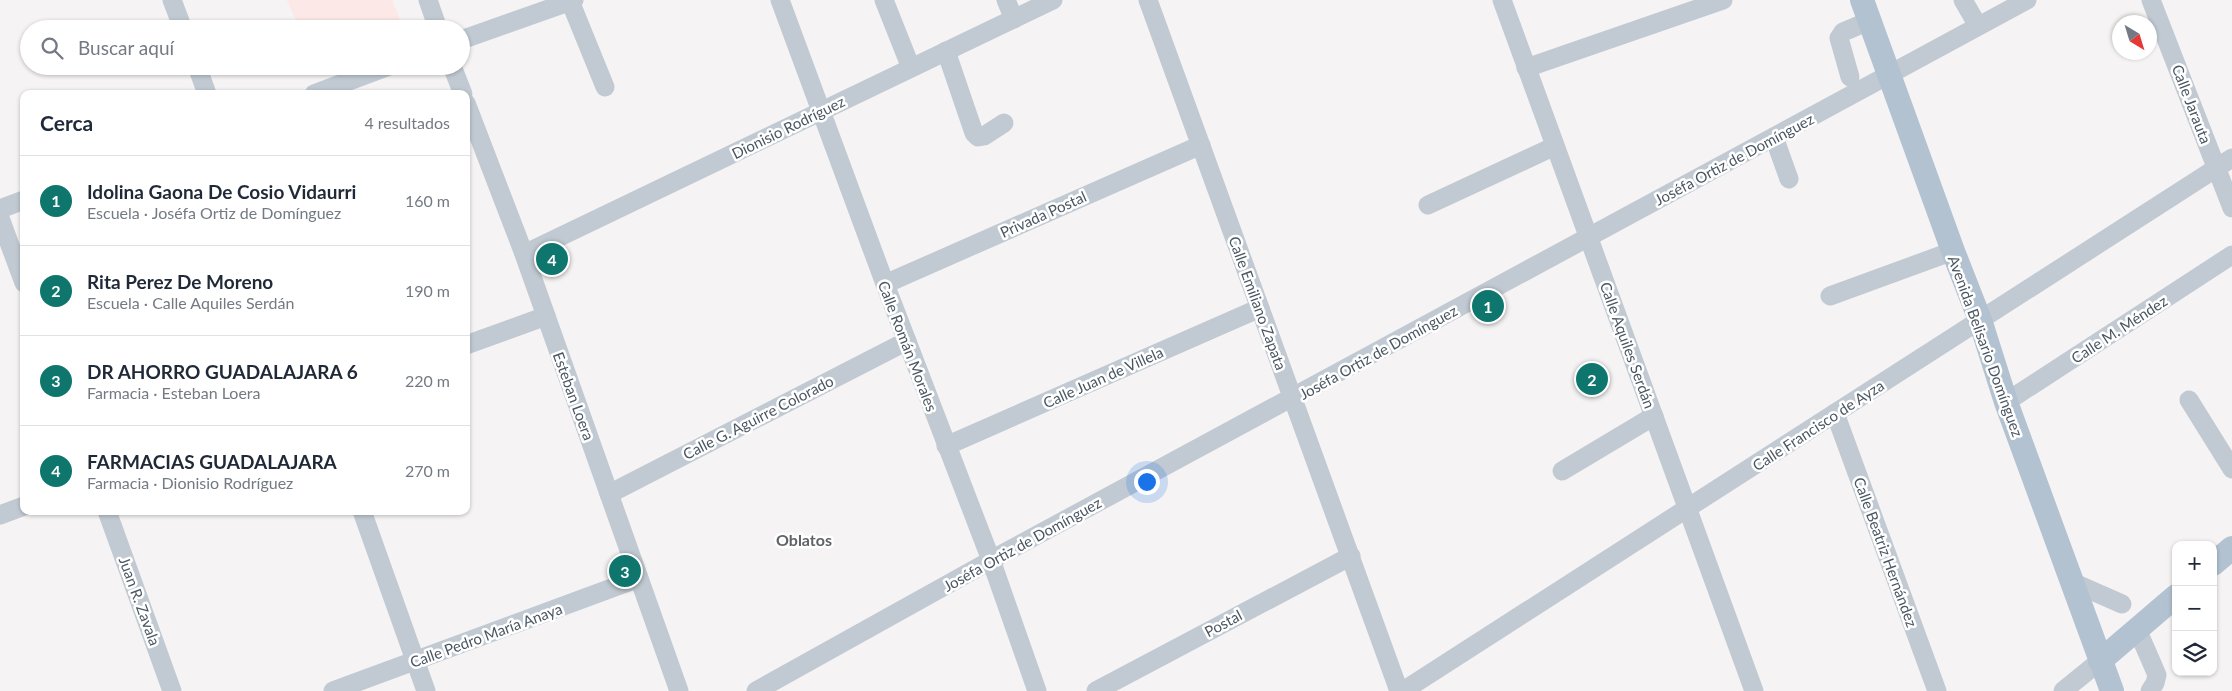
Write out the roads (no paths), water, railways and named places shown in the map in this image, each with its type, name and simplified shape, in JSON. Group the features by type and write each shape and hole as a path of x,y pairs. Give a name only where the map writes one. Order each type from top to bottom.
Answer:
{"main road":[{"name":"Avenida Belisario Domínguez","path":"1865,10 1980,320 2006,402 2112,691"},
{"path":"2217,561 2232,548"},
{"path":"2100,661 2172,599"}],"street":[{"path":"172,0 179,20"},
{"path":"428,0 435,20"},
{"name":"Calle Román Morales","path":"780,0 946,446 991,560 1037,691"},
{"path":"884,0 911,68"},
{"path":"1006,0 1014,19"},
{"name":"Dionisio Rodríguez","path":"524,254 1053,0"},
{"name":"Calle Emiliano Zapata","path":"1148,0 1401,691"},
{"name":"Calle Aquiles Serdán","path":"1502,0 1754,691"},
{"path":"1526,68 1723,0"},
{"path":"1963,0 1978,26"},
{"name":"Joséfa Ortiz de Domínguez","path":"756,691 991,560 2027,0"},
{"name":"Calle Jarauta","path":"2151,0 2224,163 2232,208"},
{"path":"470,37 572,1 604,87"},
{"path":"1850,77 1839,38 1865,10"},
{"path":"946,51 974,133 978,137 984,136 1004,123"},
{"path":"200,75 206,90"},
{"path":"325,90 365,75"},
{"path":"456,75 461,90"},
{"name":"Esteban Loera","path":"470,113 524,254 679,691"},
{"path":"1774,137 1789,179"},
{"name":"Privada Postal","path":"885,284 1201,145"},
{"path":"1428,206 1555,146"},
{"name":"Calle Francisco de Ayza","path":"1401,691 2224,163"},
{"path":"0,209 20,202"},
{"path":"0,218 20,272"},
{"path":"1830,296 1953,251"},
{"name":"Calle M. Méndez","path":"2006,402 2232,255"},
{"name":"Calle Juan de Villela","path":"946,446 1260,308"},
{"path":"470,344 546,316"},
{"name":"Calle G. Aguirre Colorado","path":"609,494 907,341"},
{"path":"2189,400 2232,469"},
{"name":"Calle Beatriz Hernández","path":"1835,414 1937,691"},
{"path":"1562,471 1654,416"},
{"path":"0,515 20,508"},
{"name":"Juan R. Zavala","path":"108,515 172,691"},
{"path":"363,515 426,691"},
{"name":"Postal","path":"1096,691 1351,556"},
{"name":"Calle Pedro María Anaya","path":"333,691 639,578"},
{"path":"2072,582 2122,604"},
{"path":"2137,628 2157,675 2156,683 2150,691"},
{"path":"2063,691 2100,661"}],"place":[{"name":"FARMACIAS GUADALAJARA","path":"552,259"},
{"name":"Idolina Gaona De Cosio Vidaurri","path":"1488,306"},
{"name":"Rita Perez De Moreno","path":"1592,379"},
{"name":"DR AHORRO GUADALAJARA 6","path":"625,571"}],"district":[{"name":"Oblatos","path":"804,539"}]}
